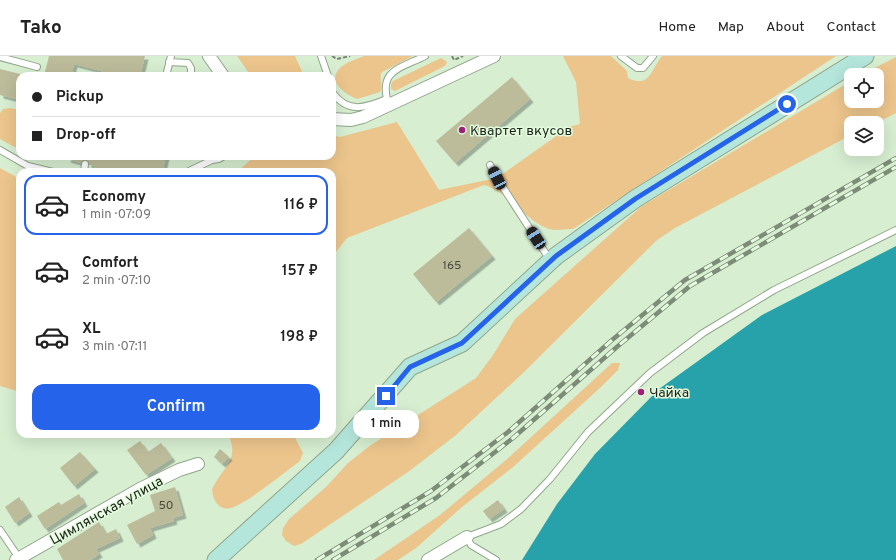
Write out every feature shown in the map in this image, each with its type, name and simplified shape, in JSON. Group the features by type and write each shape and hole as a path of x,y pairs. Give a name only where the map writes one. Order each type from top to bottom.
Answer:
{"main road":[{"path":"216,560 336,451 410,367 462,343 551,261 635,199 865,56"}],"street":[{"path":"209,56 220,72"},
{"path":"336,120 363,117 388,103 494,56"},
{"name":"Цимлянская улица","path":"18,559 140,489 179,470 198,464"},
{"path":"428,560 467,537"}],"lane":[{"path":"321,56 327,72"},
{"path":"336,96 343,103 354,108 388,103 386,82 391,73 425,56"},
{"path":"621,56 637,68 642,68 652,56"},
{"path":"0,58 37,67"},
{"path":"167,72 170,59 188,63 191,68 191,72"},
{"path":"0,150 16,159"},
{"path":"18,160 28,166 36,168"},
{"path":"195,168 212,160"},
{"path":"84,168 85,164"},
{"path":"490,165 551,261"},
{"path":"496,560 471,545 467,537 501,524 521,509 550,478 588,432 650,373 703,334 774,290 896,230"},
{"path":"0,530 18,559"}],"path":[{"path":"332,56 337,59 350,56"},
{"path":"452,56 454,60 463,56"}],"shaded area":[{"path":"237,56 295,56 302,72 248,72"},
{"path":"364,56 413,56 382,72 380,92 357,99 342,90 336,82 337,72 343,65"},
{"path":"563,56 611,56 627,71 628,78 635,81 641,81 645,80 649,76 662,56 836,56 573,229 555,230 537,223 502,195 484,185 347,238 336,252 336,168 242,168 250,160 336,160 336,136 340,137 397,122 439,190 497,178 569,127 580,124 576,82"},
{"path":"896,57 896,113 884,119 884,116 844,116 844,139 675,228 657,240 523,373 456,435 408,472 301,544 294,546 286,541 282,535 283,528 289,519 326,487 348,463 371,445 476,378 493,355 515,319 642,206 844,85 844,108 884,108 884,68 875,68"},
{"path":"441,58 447,62 445,66 395,91 391,89 391,84 393,81"},
{"path":"3,109 16,109 16,148 0,139 0,113"},
{"path":"0,168 16,177 16,391 0,386"},
{"path":"612,363 620,363 618,370 601,387 512,468 462,507 416,548 398,560 374,560 440,515 506,460"},
{"path":"229,438 295,438 303,453 300,461 246,501 227,509 220,507 217,504 212,490 231,458 231,443"}],"water":[{"path":"896,246 896,560 522,560 557,504 595,454 659,389 762,315"}],"building":[{"path":"49,56 145,56 141,72 105,72 74,64 72,72 45,72"},
{"path":"0,69 16,73 16,99 0,95"},
{"path":"512,77 530,99 455,163 436,141"},
{"path":"70,160 84,160 81,163"},
{"path":"87,160 165,160 163,168 94,168 95,166 89,165"},
{"path":"469,228 492,256 436,302 413,274"},
{"path":"140,441 148,452 161,443 172,458 146,475 127,450"},
{"path":"220,449 229,457 222,464 214,457"},
{"path":"80,452 95,469 74,486 60,468"},
{"path":"175,487 183,515 173,518 174,521 150,528 153,535 137,544 127,525 155,511 150,495"},
{"path":"79,494 84,503 45,529 37,516 59,502 61,505"},
{"path":"19,497 29,513 15,523 5,507"},
{"path":"498,500 504,509 489,519 483,511"},
{"path":"99,522 106,534 116,529 120,538 96,549 99,554 90,560 63,560 57,549"}],"railway":[{"path":"317,560 431,491 508,432 612,340 685,280 896,158"},
{"path":"333,560 436,498 513,438 618,346 690,286 896,167"}],"place":[{"name":"Квартет вкусов","path":"462,130"},
{"name":"Чайка","path":"641,392"}],"route":[{"path":"386,396 410,367 462,343 556,256 635,199 787,104"}]}
